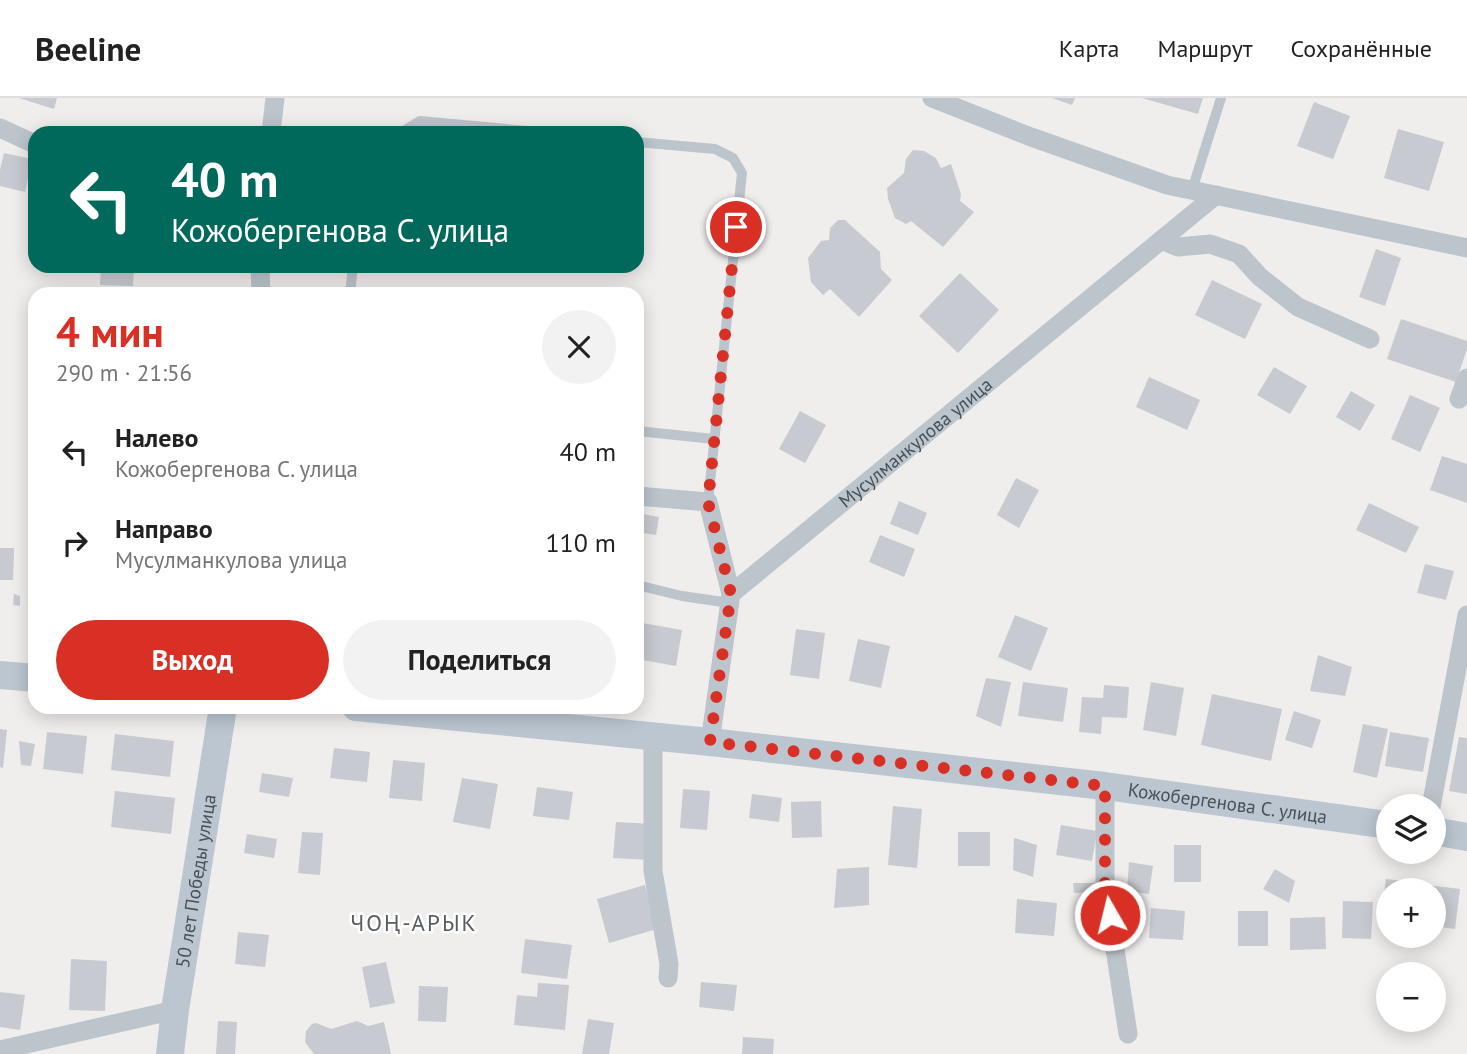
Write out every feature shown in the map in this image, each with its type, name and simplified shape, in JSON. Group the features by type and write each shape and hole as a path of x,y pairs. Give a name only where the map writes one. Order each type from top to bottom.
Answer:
{"main road":[{"path":"0,675 28,677"},
{"name":"50 лет Победы улица","path":"170,1054 222,714"},
{"name":"Кожобергенова С. улица","path":"425,714 710,742 1105,786 1376,823"},
{"path":"1446,833 1467,837"}],"street":[{"path":"272,126 275,98"},
{"path":"932,98 1167,185 1467,248"},
{"path":"0,128 28,141"},
{"name":"Мусулманкулова улица","path":"730,598 1216,195"},
{"path":"1161,240 1178,247 1210,244 1239,254 1260,277 1298,307 1370,339"},
{"path":"1459,399 1467,378"},
{"path":"644,497 708,502 730,598 710,742"},
{"path":"1433,794 1467,615"},
{"path":"653,737 653,871 669,964 668,978"},
{"path":"1105,786 1105,884 1128,1034"},
{"path":"0,1050 175,1010"}],"lane":[{"path":"1192,190 1221,98"},
{"path":"412,126 420,121 473,126"},
{"path":"644,143 715,149 733,158 742,173 708,502"},
{"path":"644,432 714,439"},
{"path":"644,588 682,596 730,598"}],"building":[{"path":"19,98 57,98 54,109"},
{"path":"1052,98 1075,98 1072,105"},
{"path":"1142,98 1203,98 1198,114"},
{"path":"1314,102 1350,116 1333,159 1297,146"},
{"path":"1398,129 1444,142 1429,191 1384,178"},
{"path":"913,150 924,151 936,158 941,168 951,164 961,194 960,201 974,212 943,247 911,221 906,224 895,218 888,199 887,188 904,173 906,159"},
{"path":"4,153 28,158 25,192 0,186"},
{"path":"838,220 845,220 880,252 881,269 892,280 859,317 830,289 823,295 811,282 808,258 821,241 829,240 830,228"},
{"path":"1376,249 1401,258 1385,306 1359,297"},
{"path":"101,273 134,273 133,286 100,285"},
{"path":"960,273 999,310 958,353 919,316"},
{"path":"1212,280 1262,304 1245,339 1195,315"},
{"path":"1401,319 1467,341 1456,382 1387,359"},
{"path":"1274,367 1307,386 1290,414 1257,395"},
{"path":"1149,377 1200,400 1187,430 1136,407"},
{"path":"1351,391 1375,405 1360,431 1336,417"},
{"path":"1410,395 1440,408 1420,452 1391,439"},
{"path":"800,411 826,425 805,463 779,449"},
{"path":"1442,456 1467,464 1467,503 1430,490"},
{"path":"1016,478 1039,490 1019,528 997,515"},
{"path":"899,501 927,513 918,535 890,524"},
{"path":"1369,503 1419,527 1406,553 1356,530"},
{"path":"644,514 659,517 656,535 644,533"},
{"path":"880,535 915,549 904,577 869,562"},
{"path":"0,548 14,548 13,580 0,580"},
{"path":"1425,564 1454,571 1446,600 1417,593"},
{"path":"14,594 20,596 20,606 13,605"},
{"path":"1015,615 1048,628 1031,671 998,657"},
{"path":"644,623 682,630 676,666 644,660"},
{"path":"796,629 825,633 819,679 790,675"},
{"path":"858,639 890,646 881,688 849,681"},
{"path":"1318,655 1352,667 1345,696 1310,691"},
{"path":"986,678 1011,682 1001,727 976,716"},
{"path":"1023,682 1068,688 1063,722 1018,716"},
{"path":"1151,682 1184,688 1176,736 1143,730"},
{"path":"1104,685 1129,687 1127,718 1102,717 1101,734 1079,732 1082,697 1103,698"},
{"path":"1212,694 1282,709 1271,761 1201,745"},
{"path":"1294,711 1321,720 1312,748 1285,740"},
{"path":"1363,724 1388,729 1377,778 1353,772"},
{"path":"0,729 7,730 3,768 0,767"},
{"path":"47,732 87,736 83,774 43,769"},
{"path":"1390,732 1429,738 1423,772 1385,766"},
{"path":"115,734 174,741 170,777 111,770"},
{"path":"1459,737 1467,738 1467,794 1449,791"},
{"path":"19,741 35,744 31,766 21,765"},
{"path":"334,748 370,752 367,782 330,778"},
{"path":"393,760 425,763 422,801 389,798"},
{"path":"262,773 293,778 289,797 259,792"},
{"path":"462,778 498,784 490,829 453,822"},
{"path":"537,787 573,792 569,820 533,816"},
{"path":"683,789 710,791 707,830 680,828"},
{"path":"115,791 175,798 171,834 111,827"},
{"path":"752,794 782,798 779,822 749,818"},
{"path":"821,801 822,837 792,838 791,802"},
{"path":"893,806 922,809 917,868 888,865"},
{"path":"616,822 653,824 651,860 613,858"},
{"path":"1061,825 1097,831 1092,861 1056,855"},
{"path":"302,832 323,833 320,875 298,873"},
{"path":"958,832 990,832 990,866 958,866"},
{"path":"247,834 277,839 274,858 244,853"},
{"path":"1014,838 1037,845 1033,877 1013,870"},
{"path":"1174,845 1201,845 1201,882 1174,882"},
{"path":"1129,862 1153,866 1149,894 1127,891"},
{"path":"869,867 869,905 834,908 837,869"},
{"path":"1275,869 1295,881 1289,903 1263,889"},
{"path":"1073,883 1098,883 1099,892 1074,893"},
{"path":"645,885 657,929 609,943 597,899"},
{"path":"1446,887 1460,889 1455,929 1446,928"},
{"path":"1017,899 1057,903 1054,936 1015,933"},
{"path":"1343,901 1373,902 1371,939 1342,938"},
{"path":"1151,908 1185,911 1183,940 1149,938"},
{"path":"1238,911 1268,911 1268,946 1238,946"},
{"path":"1325,917 1326,949 1290,950 1290,918"},
{"path":"238,932 269,935 265,967 235,964"},
{"path":"525,939 572,945 567,979 521,973"},
{"path":"71,959 107,961 105,1011 69,1010"},
{"path":"386,962 395,1003 370,1008 362,967"},
{"path":"701,982 737,985 734,1011 699,1007"},
{"path":"538,983 569,985 565,1030 514,1025 517,995 537,997"},
{"path":"419,986 448,987 446,1022 418,1021"},
{"path":"0,992 25,995 20,1030 0,1027"},
{"path":"588,1019 614,1023 609,1054 582,1054"},
{"path":"218,1021 237,1022 235,1054 216,1054"},
{"path":"357,1021 368,1026 384,1022 391,1054 314,1054 305,1042 306,1031 312,1024 331,1029"},
{"path":"743,1037 774,1039 773,1054 742,1054"}],"district":[{"name":"ЧОҢ-АРЫК","path":"414,922"}],"route":[{"path":"736,227 708,502 731,594 710,742 1105,786 1105,884 1110,915"}]}
